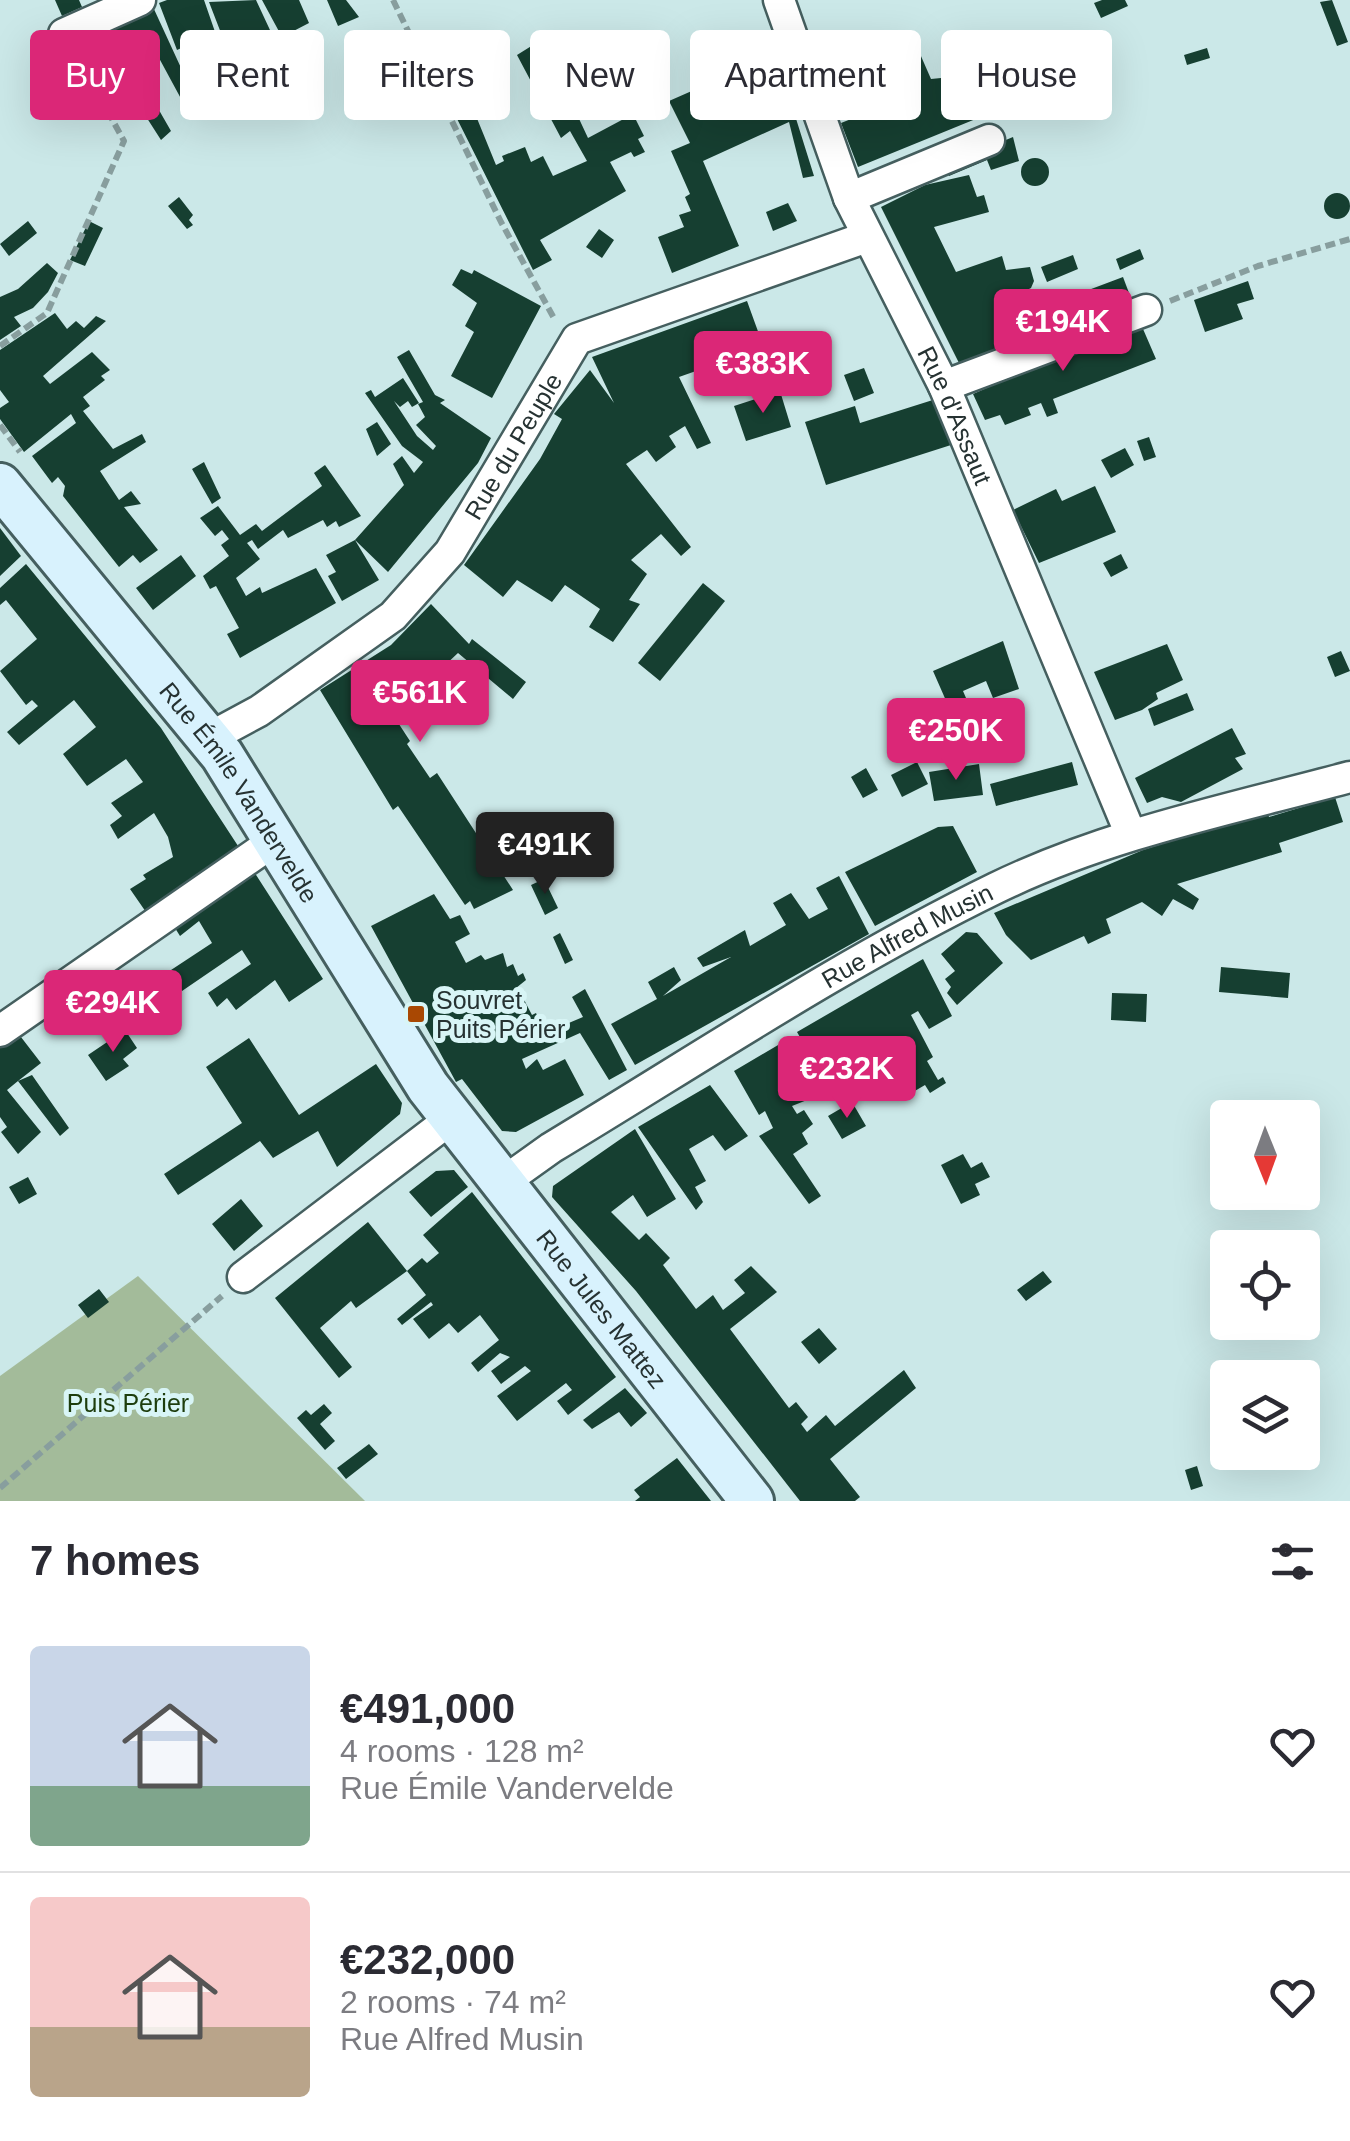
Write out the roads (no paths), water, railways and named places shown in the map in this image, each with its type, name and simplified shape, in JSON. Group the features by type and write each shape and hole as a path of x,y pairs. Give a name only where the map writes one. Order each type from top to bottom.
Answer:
{"main road":[{"name":"Rue Émile Vandervelde","path":"12,471 209,738 277,839 428,1088 452,1118"},
{"name":"Rue Jules Mattez","path":"452,1118 752,1501"}],"street":[{"path":"73,30 140,0"},
{"name":"Rue d'Assaut","path":"779,0 849,198 944,386 1131,836"},
{"path":"849,198 988,140"},
{"name":"Rue du Peuple","path":"209,738 259,711 394,616 450,552 577,338 867,238"},
{"path":"944,386 1146,310"},
{"name":"Rue Alfred Musin","path":"502,1183 551,1148 860,962 998,887 1131,836 1350,777"},
{"path":"0,1030 277,839"},
{"path":"243,1277 452,1118"}],"place":[{"name":"Souvret Puits Périer","path":"416,1014"}],"park label":[{"name":"Puis Périer","path":"128,1403"}]}
